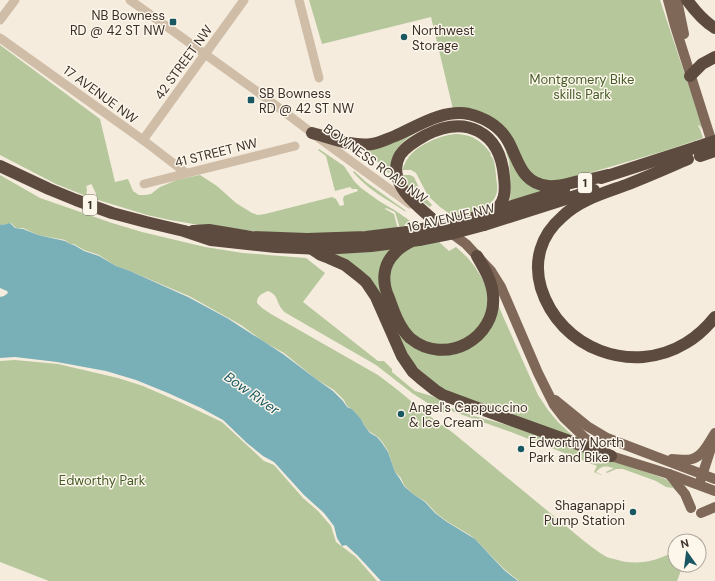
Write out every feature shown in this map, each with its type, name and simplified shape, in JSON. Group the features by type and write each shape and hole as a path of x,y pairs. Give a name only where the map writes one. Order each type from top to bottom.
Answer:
{"highway":[{"path":"687,0 698,14 715,28"},
{"path":"692,74 702,64 715,57"},
{"path":"312,133 354,144 364,145 384,141 439,116 452,113 466,114 483,119 494,125 508,142 521,170 528,178 536,183 553,186 608,176"},
{"path":"431,218 404,191 397,178 397,163 404,150 416,141 437,130 452,126 465,127 477,131 490,139 498,151 504,170 504,192 501,204 493,212"},
{"name":"16 AVENUE NW","path":"0,166 49,189 112,213 184,231 211,240 276,247 345,248 454,233 484,225 659,170 688,159 715,141"},
{"name":"16 AVENUE NW","path":"184,231 209,230 251,237 302,239 413,238 433,227 473,218 608,176 698,151 715,151"},
{"path":"688,159 590,199 579,204 562,216 552,227 542,245 539,256 539,281 548,306 560,323 580,340 595,349 618,356 630,358 665,353 687,343 707,327 715,317"},
{"path":"413,238 390,259 385,271 385,287 397,318 404,331 409,337 421,345 435,349 450,350 469,343 480,334 490,317 493,303 492,289 488,277 477,256"},
{"path":"311,248 321,255 345,265 366,282 376,297 402,356 413,372 435,390 478,408 611,456"}],"main road":[{"path":"668,0 675,26 715,135"},
{"path":"677,0 692,74 715,151"},
{"name":"BOWNESS ROAD NW","path":"431,218 466,244 491,271 501,287 538,373 551,396 554,405 564,418 585,438 611,456 669,474 713,490"},
{"name":"BOWNESS ROAD NW","path":"551,396 587,426 607,438 703,474 715,477"},
{"path":"663,458 691,460 696,458 702,453 715,434"},
{"path":"699,484 715,434"},
{"path":"669,474 684,494 691,508"},
{"path":"713,490 715,477"},
{"path":"701,513 715,507"}],"street":[{"path":"0,20 15,0"},
{"name":"BOWNESS ROAD NW","path":"130,0 431,218"},
{"name":"42 STREET NW","path":"143,140 244,0"},
{"path":"299,0 319,78"},
{"name":"17 AVENUE NW","path":"0,38 143,140 186,173"},
{"name":"41 STREET NW","path":"144,184 295,146"}],"green space":[{"name":"Montgomery Bike skills Park","path":"309,0 660,0 700,120 702,129 699,125 698,126 703,138 562,181 542,181 527,170 513,140 453,109 431,17 322,44"},
{"path":"0,45 100,119 115,182 128,179 133,191 139,195 151,194 160,187 177,180 200,175 217,186 236,203 258,215 332,197 336,199 340,206 344,205 344,196 358,191 357,189 352,189 350,187 335,191 326,156 318,150 319,149 344,166 354,181 361,188 413,223 400,227 395,212 386,208 385,209 394,214 397,228 328,234 263,232 199,225 147,215 95,199 96,194 91,184 86,185 86,196 56,184 0,155"},
{"path":"419,131 398,147 393,157 389,173 375,160 354,150 367,150"},
{"path":"458,134 477,140 485,146 491,154 490,155 494,164 497,189 495,197 486,207 454,217 428,196 416,173 411,170 402,170 407,159 412,153 424,144 438,138"},
{"path":"508,151 540,192 510,202 511,186 509,161 506,152"},
{"path":"354,171 366,182 406,212 371,189 353,172"},
{"path":"0,175 40,198 142,232 205,247 243,253 306,258 325,273 303,302 378,361 384,361 392,369 392,372 415,391 438,398 447,408 529,431 666,479 680,494 673,488 666,487 656,481 623,469 616,469 607,473 606,472 614,468 602,467 596,472 601,475 594,472 597,466 511,432 446,409 443,413 412,393 376,365 285,313 275,296 268,291 258,299 257,303 271,314 378,375 452,432 597,551 608,558 630,562 645,562 667,555 667,573 680,573 677,581 519,581 504,569 475,539 448,522 436,513 426,502 413,494 404,485 401,478 395,472 388,451 378,437 370,432 361,419 352,409 347,406 344,400 334,390 316,379 284,353 264,342 241,325 189,296 116,266 99,255 84,250 74,244 70,244 65,240 38,235 23,228 16,228 11,223 0,224"},
{"path":"402,176 414,177 422,194 432,205 430,207 412,194"},
{"path":"439,242 449,251 456,247 467,257 483,280 487,289 488,300 483,321 478,329 460,342 437,345 416,337 403,322 389,286 389,275 394,262 406,250 414,246"},
{"path":"390,250 387,310 335,254"},
{"path":"498,305 538,395 558,422 576,439 448,392 427,378 409,358 397,331 457,353"},
{"name":"Edworthy Park","path":"15,360 58,364 118,378 143,386 222,422 264,461 274,465 303,498 318,511 331,526 336,542 356,557 377,581 49,581 0,562 0,361"}],"water":[{"name":"Bow River","path":"10,223 15,228 65,241 84,251 99,256 116,266 188,297 227,318 283,354 333,391 347,407 352,409 370,433 377,437 382,443 388,452 395,472 404,486 425,502 435,513 447,522 475,539 504,570 518,581 381,581 346,545 342,546 337,538 334,526 324,513 304,495 274,462 263,456 247,443 223,420 168,393 136,380 106,371 57,362 15,357 0,358 0,297 8,293 0,288 0,224"}],"place":[{"name":"NB Bowness RD @ 42 ST NW","path":"173,22"},
{"name":"Northwest Storage","path":"404,37"},
{"name":"SB Bowness RD @ 42 ST NW","path":"251,100"},
{"name":"Angel's Cappuccino & Ice Cream","path":"401,414"},
{"name":"Edworthy North Park and Bike","path":"521,449"},
{"name":"Shaganappi Pump Station","path":"633,512"}]}
